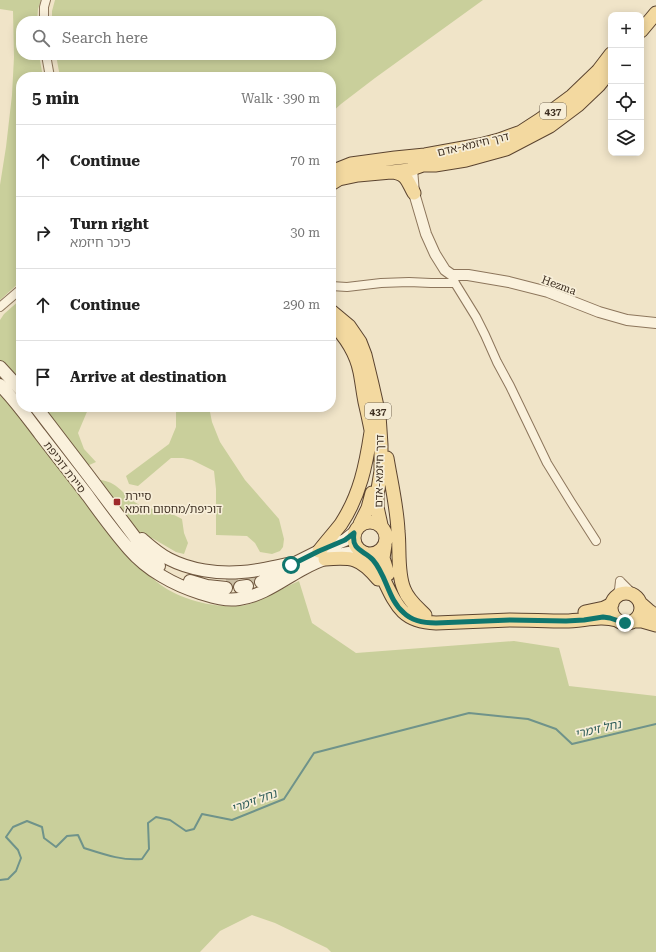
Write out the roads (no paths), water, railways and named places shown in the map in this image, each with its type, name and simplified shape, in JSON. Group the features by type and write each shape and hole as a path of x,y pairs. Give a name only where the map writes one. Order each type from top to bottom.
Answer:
{"main road":[{"path":"644,15 656,3"},
{"path":"644,28 656,14"},
{"name":"דרך חיזמא-אדם","path":"336,181 358,175 391,172 521,132 572,96 598,71 608,58"},
{"name":"דרך חיזמא-אדם","path":"336,170 351,164 394,158 435,165 466,160 506,149 550,126 578,105 599,85 608,74"},
{"path":"414,188 414,176 420,163"},
{"path":"391,172 402,174 414,188"},
{"name":"דרך חיזמא-אדם","path":"336,315 349,326 360,342 365,355 379,415 381,471 377,495 377,507 381,525"},
{"name":"דרך חיזמא-אדם","path":"336,327 354,352 360,371 372,430 375,464 371,497 368,508 357,528"},
{"path":"0,367 16,385"},
{"name":"סיירת דוכיפת","path":"0,384 16,403"},
{"name":"סיירת דוכיפת","path":"24,412 130,550 152,569 180,586 226,600 253,596 265,591 322,555"},
{"name":"סיירת דוכיפת","path":"40,412 134,537 157,557 173,567 194,576 226,584"},
{"path":"379,415 396,512 400,575 404,589 410,600 425,615"},
{"path":"322,555 357,493 367,460 372,430"},
{"path":"125,524 150,546 176,563 194,568 225,572 241,572 295,563 322,555 345,540 365,522 376,522 381,525 386,534 383,558 393,588 407,606 419,613 434,617 503,613 583,613 604,608 618,596 628,593 656,616"},
{"path":"357,528 354,541 358,549 373,559 379,568 394,600"},
{"path":"322,555 333,556 350,552 371,554 376,553 385,546"},
{"path":"322,555 351,558 367,566 405,614 426,623 510,620 566,621 603,617 625,623 642,621 656,625"},
{"path":"261,580 268,579 295,563"},
{"path":"634,621 638,618 641,608 636,599"},
{"path":"613,601 611,608 614,617 617,620"}],"street":[{"path":"44,16 46,0"},
{"path":"47,60 49,72"},
{"path":"394,158 410,167 420,163"},
{"path":"414,188 426,234 435,254 445,270 454,279 476,317 547,463 596,541"},
{"name":"Hezma","path":"454,279 468,275 509,282 548,292 599,312 627,320 656,323"},
{"path":"336,286 347,287 381,283 409,282 431,283 454,279"},
{"path":"1,307 16,294"}],"waterway":[{"name":"נחל זימרי","path":"0,880 8,879 16,871 21,858 18,850 6,837 13,827 27,821 42,827 44,838 56,847 67,836 78,835 84,848 120,858 142,859 149,849 148,823 156,817 170,820 186,831 194,829 202,814 232,820 284,799 314,753 469,713 528,719 556,729 572,744 656,724"}],"tunnel":[{"path":"246,580 260,577"},
{"path":"226,581 240,580"}],"place":[{"name":"סיירת דוכיפת/מחסום חזמא","path":"117,502"}]}
